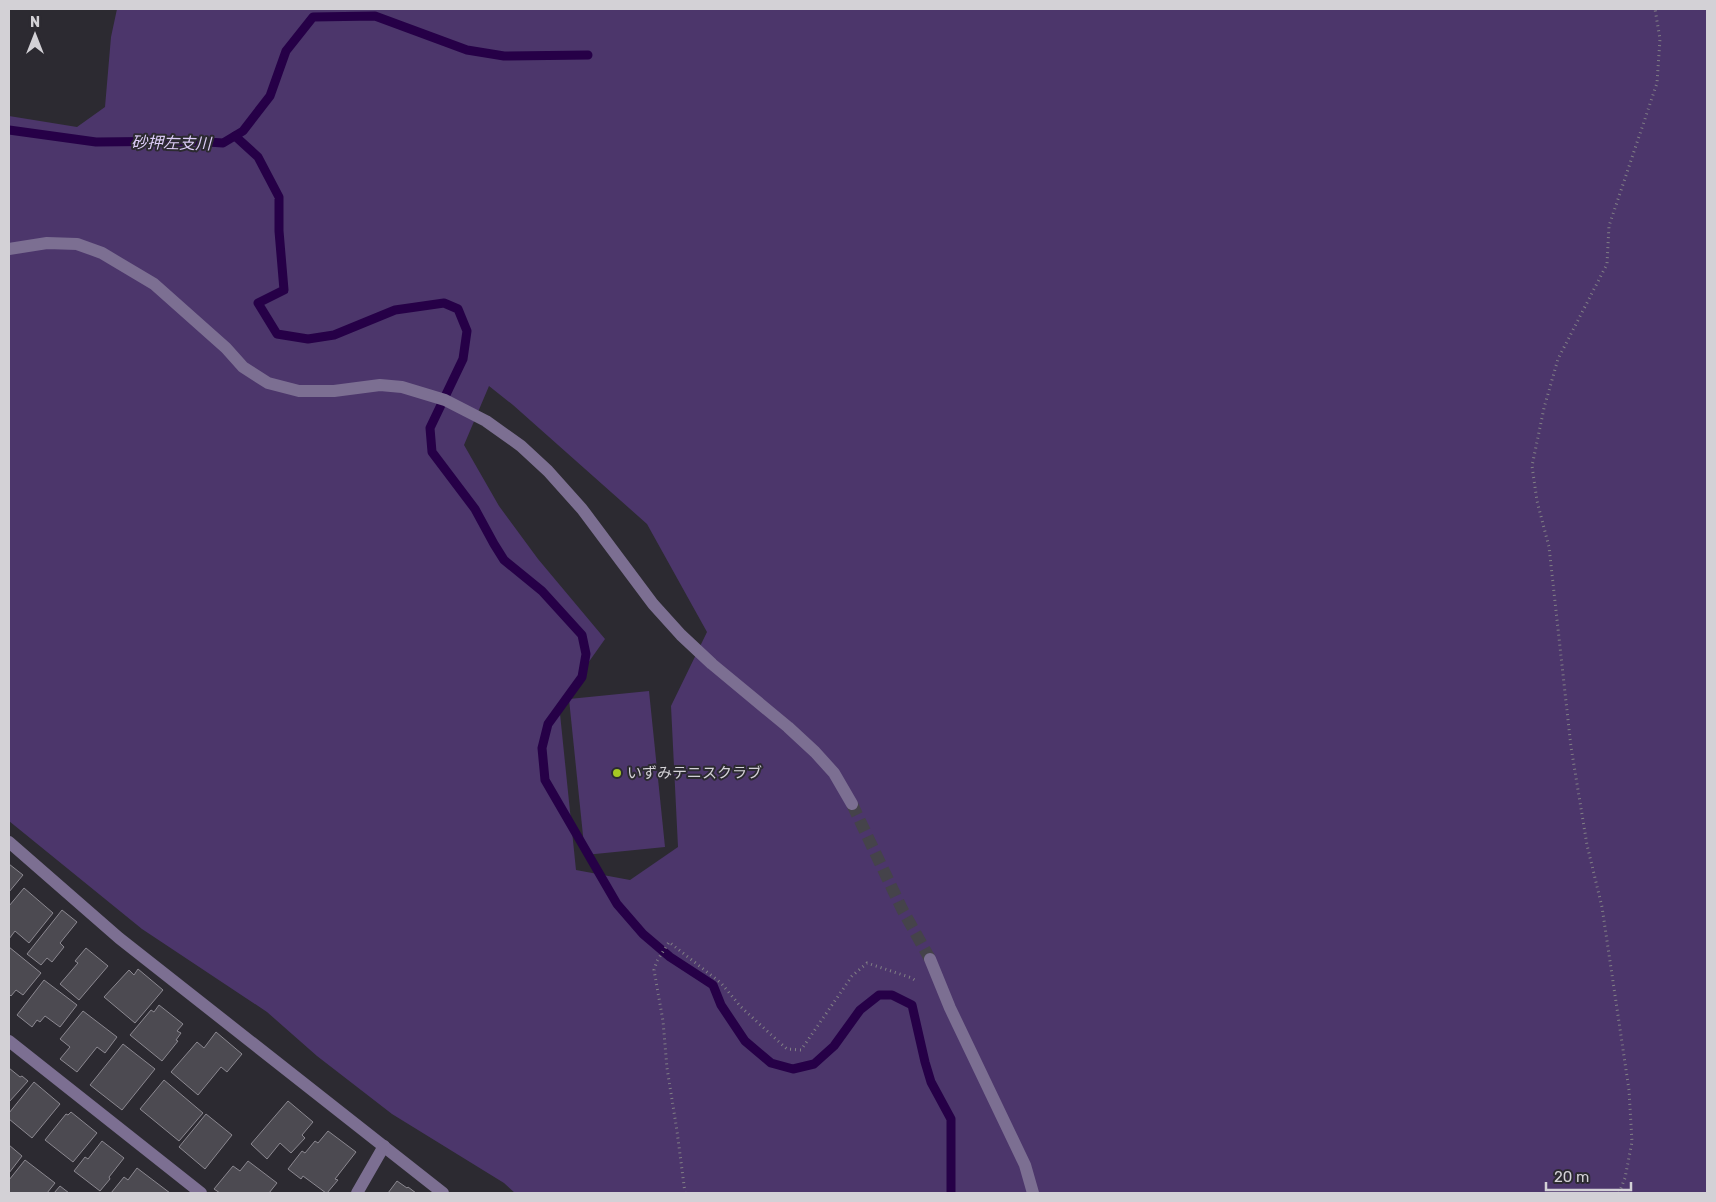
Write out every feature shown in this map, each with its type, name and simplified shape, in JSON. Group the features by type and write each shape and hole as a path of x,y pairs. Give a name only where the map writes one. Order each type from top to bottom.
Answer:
{"street":[{"path":"9,249 47,242 77,244 102,254 154,284 226,348 243,367 268,384 299,391 334,391 380,385 402,387 445,400 486,421 521,446 548,471 582,509 636,583 676,629 712,664 815,752 834,773 852,804"},
{"path":"9,842 119,938 443,1193"},
{"path":"930,959 950,1008 1025,1165 1033,1193"},
{"path":"9,1041 201,1193"},
{"path":"357,1193 384,1146"}],"path":[{"path":"1619,1193 1625,1178 1632,1142 1629,1090 1602,907 1587,846 1571,747 1549,547 1537,501 1532,466 1544,408 1558,359 1607,264 1609,226 1657,83 1660,39 1655,9"},
{"path":"684,1193 667,1068 663,1022 654,970 657,961 669,942 721,983 741,1007 787,1048 801,1050 852,976 867,963 912,978 920,984"}],"shaded area":[{"path":"117,9 1707,9 1707,1193 515,1193 504,1183 392,1114 317,1056 267,1012 142,929 9,821 9,116 77,127 105,107 111,37","holes":["489,386 647,524 707,632 671,706 678,847 630,880 576,870 559,704 605,639 538,559 499,506 464,445"]},
{"name":"いずみテニスクラブ","path":"649,691 665,847 585,855 569,699"}],"building":[{"path":"9,864 23,875 9,892"},
{"path":"24,888 53,913 29,943 15,931 9,939 9,906"},
{"path":"62,910 77,922 60,943 64,947 52,962 47,958 41,965 27,954"},
{"path":"9,947 41,973 23,995 16,990 11,996 9,994"},
{"path":"86,948 108,966 79,1000 60,984 78,963 75,961"},
{"path":"138,969 163,990 135,1023 104,997 129,970 134,975"},
{"path":"44,980 77,1005 60,1027 45,1016 40,1022 37,1020 32,1027 17,1015"},
{"path":"159,1005 183,1024 177,1031 181,1033 176,1040 178,1041 162,1061 130,1035 151,1010 154,1012"},
{"path":"83,1011 117,1037 105,1053 97,1047 77,1072 60,1059 70,1047 60,1039"},
{"path":"216,1032 242,1054 227,1072 221,1067 198,1095 171,1072 197,1042 204,1048"},
{"path":"123,1044 155,1069 122,1110 90,1085"},
{"path":"9,1068 28,1081 9,1102"},
{"path":"164,1080 203,1113 179,1141 140,1109"},
{"path":"34,1082 60,1104 32,1138 9,1119 9,1113"},
{"path":"288,1101 313,1122 302,1135 305,1138 291,1153 280,1143 267,1159 251,1144"},
{"path":"71,1112 97,1133 73,1162 45,1140 66,1114 68,1115"},
{"path":"206,1114 232,1135 205,1169 179,1147"},
{"path":"328,1131 356,1152 335,1179 338,1180 326,1193 303,1176 301,1179 288,1169 302,1151 305,1153 315,1141 318,1143"},
{"path":"102,1141 124,1158 100,1191 74,1171 85,1157 88,1159"},
{"path":"9,1145 22,1156 9,1173"},
{"path":"25,1160 55,1183 47,1193 9,1193 9,1180"},
{"path":"248,1161 277,1183 269,1193 220,1193 214,1189 233,1166 240,1171"},
{"path":"137,1168 170,1193 111,1193 124,1177 128,1180"},
{"path":"397,1181 408,1187 416,1193 388,1193"},
{"path":"60,1186 69,1193 54,1193"}],"waterway":[{"name":"砂押左支川","path":"9,130 96,142 193,141 223,143 243,131 270,96 286,51 313,17 375,16 467,50 504,56 588,55"},
{"path":"235,136 258,157 279,197 279,231 284,290 258,303 277,334 308,339 334,335 395,310 444,303 458,309 467,331 463,359 430,428 432,452 475,509 504,560 542,591 582,635 586,654 582,677 548,724 542,748 545,780 617,904 643,934 670,957 713,985 721,1005 745,1041 771,1063 793,1069 814,1064 834,1046 860,1010 879,995 892,995 912,1005 931,1082 951,1119 951,1193"}],"tunnel":[{"path":"852,804 902,909 930,959"}],"place":[{"name":"いずみテニスクラブ","path":"617,773"}]}
